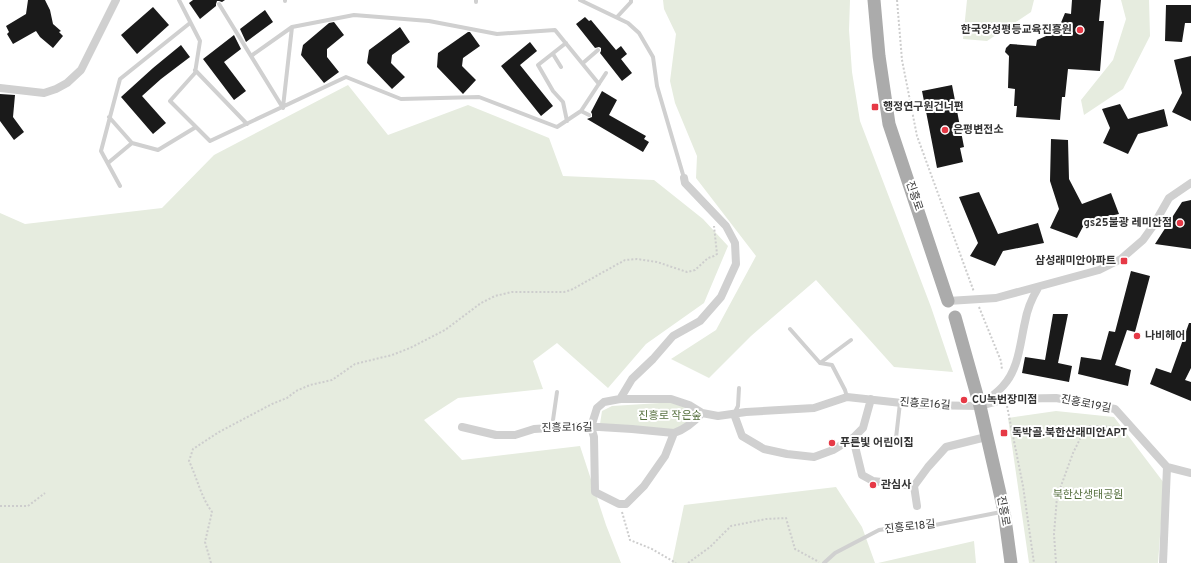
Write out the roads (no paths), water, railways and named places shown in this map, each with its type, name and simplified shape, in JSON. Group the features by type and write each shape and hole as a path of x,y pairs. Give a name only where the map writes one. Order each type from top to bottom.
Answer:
{"main road":[{"name":"진흥로","path":"874,0 879,56 889,124 948,301"},
{"name":"진흥로","path":"955,317 980,406 1004,511 1011,563"}],"street":[{"path":"0,88 44,93 67,83 81,70 116,0"},
{"path":"620,399 632,379 653,359 673,336 700,321 721,297 736,264 735,243 726,226 685,183 684,178"},
{"name":"진흥로","path":"948,301 996,298 1038,288 1045,284 1099,270 1121,259 1143,240 1169,198 1191,183"},
{"path":"980,406 1004,386 1012,371 1022,340 1025,322 1032,300 1038,288"},
{"name":"진흥로16길","path":"702,414 718,416 814,408 847,397 920,405 980,406"},
{"name":"진흥로19길","path":"980,406 1006,399 1056,398 1115,408 1167,467"},
{"path":"620,399 671,399 689,405 702,414 694,422 682,430 674,433 665,456 644,486 623,504 595,492 594,436 591,427 597,408 604,402 620,399"},
{"path":"734,414 742,436 764,449 787,454 814,457 833,450 853,438 863,428 871,399"},
{"name":"진흥로16길","path":"462,427 496,435 514,435 534,429 552,427 632,429 674,433"},
{"path":"916,506 914,486 928,467 946,447 986,437"},
{"path":"853,438 862,475 873,481 914,486"},
{"path":"1163,563 1167,467 1191,473"}],"lane":[{"path":"179,0 200,41 195,73 170,101 210,141 283,108 346,77 400,99 479,97 557,126 581,111 606,73"},
{"path":"580,0 628,23 639,33 652,58 657,86 684,178"},
{"path":"617,17 631,2 630,0"},
{"path":"219,4 283,108"},
{"path":"251,56 292,27 354,15 429,21 497,34 555,30 599,84"},
{"path":"120,186 101,151 120,79 190,23"},
{"path":"283,108 292,27"},
{"path":"566,43 538,65 553,91 563,102 567,121"},
{"path":"583,63 598,50"},
{"path":"553,54 561,67"},
{"path":"196,70 248,124"},
{"path":"581,111 589,115"},
{"path":"109,117 132,143 158,150 196,127"},
{"path":"108,163 132,143"},
{"path":"790,329 820,363 832,365 847,397"},
{"path":"820,363 850,340"},
{"path":"734,414 738,406 739,388"},
{"path":"552,427 557,392"},
{"path":"896,438 900,402"},
{"name":"진흥로18길","path":"824,563 835,554 879,530 905,526 934,525 1004,511"}],"place":[{"name":"한국양성평등교육진흥원","path":"1080,30"},
{"name":"행정연구원건너편","path":"875,107"},
{"name":"은평변전소","path":"945,130"},
{"name":"gs25불광 레미안점","path":"1180,223"},
{"name":"삼성래미안아파트","path":"1124,261"},
{"name":"나비헤어","path":"1137,336"},
{"name":"CU녹번장미점","path":"964,400"},
{"name":"독박골.북한산래미안APT","path":"1004,433"},
{"name":"푸른빛 어린이집","path":"832,443"},
{"name":"관심사","path":"873,485"}],"park label":[{"name":"진흥로 작은숲","path":"670,416"},
{"name":"북한산생태공원","path":"1088,495"}]}
